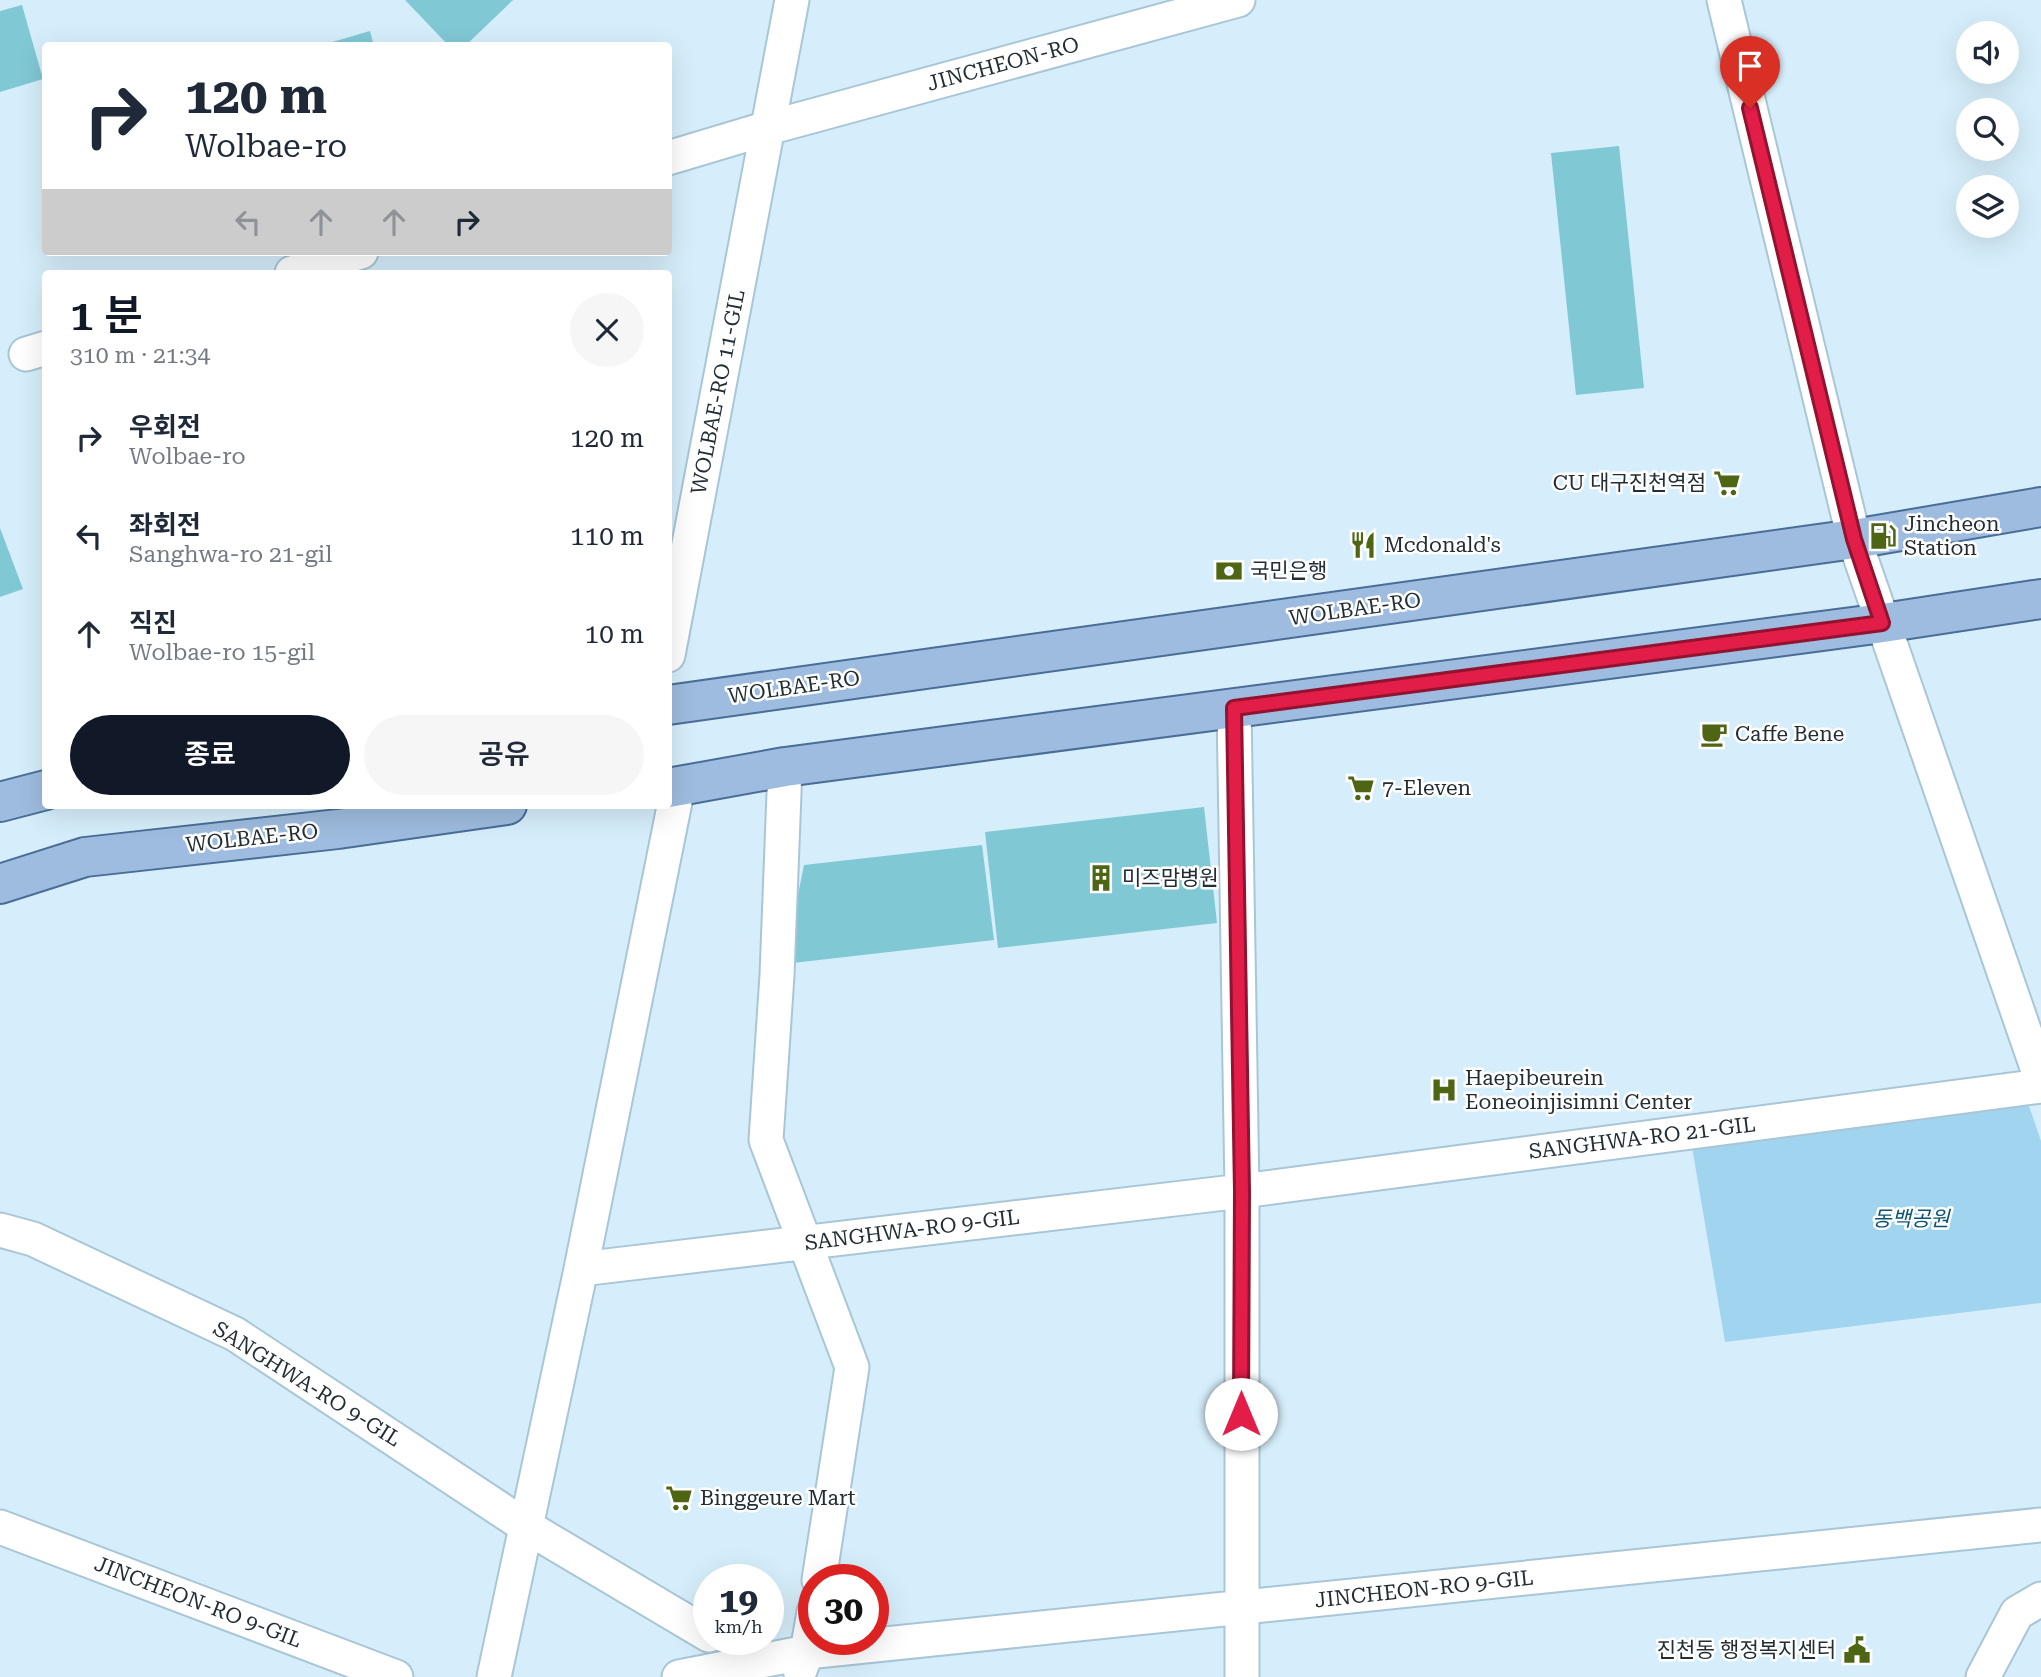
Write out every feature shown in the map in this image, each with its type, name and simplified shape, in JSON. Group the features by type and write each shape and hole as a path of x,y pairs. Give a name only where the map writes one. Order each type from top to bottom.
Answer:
{"main road":[{"name":"WOLBAE-RO","path":"672,704 1854,539 2041,508"},
{"path":"673,788 785,767 1882,623 2041,599"},
{"path":"0,802 42,791"},
{"name":"WOLBAE-RO","path":"0,884 85,857 338,829 479,809"}],"street":[{"name":"WOLBAE-RO 11-GIL","path":"672,634 792,0"},
{"name":"JINCHEON-RO","path":"768,128 1238,0"},
{"path":"1724,0 1854,539 2041,1079"},
{"path":"672,158 768,128"},
{"path":"302,270 348,256"},
{"path":"1234,708 1242,1191 1242,1677"},
{"path":"785,767 777,975 766,1140 852,1367 821,1564"},
{"path":"494,1677 582,1269 669,809"},
{"name":"SANGHWA-RO 21-GIL","path":"1242,1191 2041,1086"},
{"name":"SANGHWA-RO 9-GIL","path":"582,1269 1242,1191"},
{"name":"SANGHWA-RO 9-GIL","path":"0,1230 33,1239 235,1334 527,1527 693,1626"},
{"name":"JINCHEON-RO 9-GIL","path":"679,1677 757,1663 802,1665 1241,1609 2041,1525"},
{"name":"JINCHEON-RO 9-GIL","path":"0,1527 396,1677"},
{"path":"1983,1677 2017,1613 2041,1599"},
{"path":"743,1655 757,1663"}],"green space":[{"name":"동백공원","path":"2028,1103 2041,1141 2041,1303 1725,1342 1692,1147"}],"building":[{"path":"405,0 513,0 469,42 445,42"},
{"path":"22,5 42,79 0,92 0,11"},
{"path":"370,31 373,42 332,42"},
{"path":"1619,146 1644,388 1576,395 1551,153"},
{"path":"0,528 23,589 0,597"},
{"name":"미즈맘병원","path":"1204,807 1217,923 998,948 985,832"},
{"path":"982,845 994,940 784,964 804,865"}],"place":[{"name":"CU 대구진천역점","path":"1727,483"},
{"name":"Jincheon Station","path":"1883,536"},
{"name":"Mcdonald's","path":"1363,545"},
{"name":"국민은행","path":"1229,571"},
{"name":"Caffe Bene","path":"1714,734"},
{"name":"7-Eleven","path":"1361,788"},
{"name":"미즈맘병원","path":"1101,878"},
{"name":"Haepibeurein Eoneoinjisimni Center","path":"1444,1090"},
{"name":"Binggeure Mart","path":"679,1498"},
{"name":"진천동 행정복지센터","path":"1857,1650"}],"route":[{"path":"1241,1414 1242,1191 1234,708 1882,623 1854,539 1750,108"}]}
